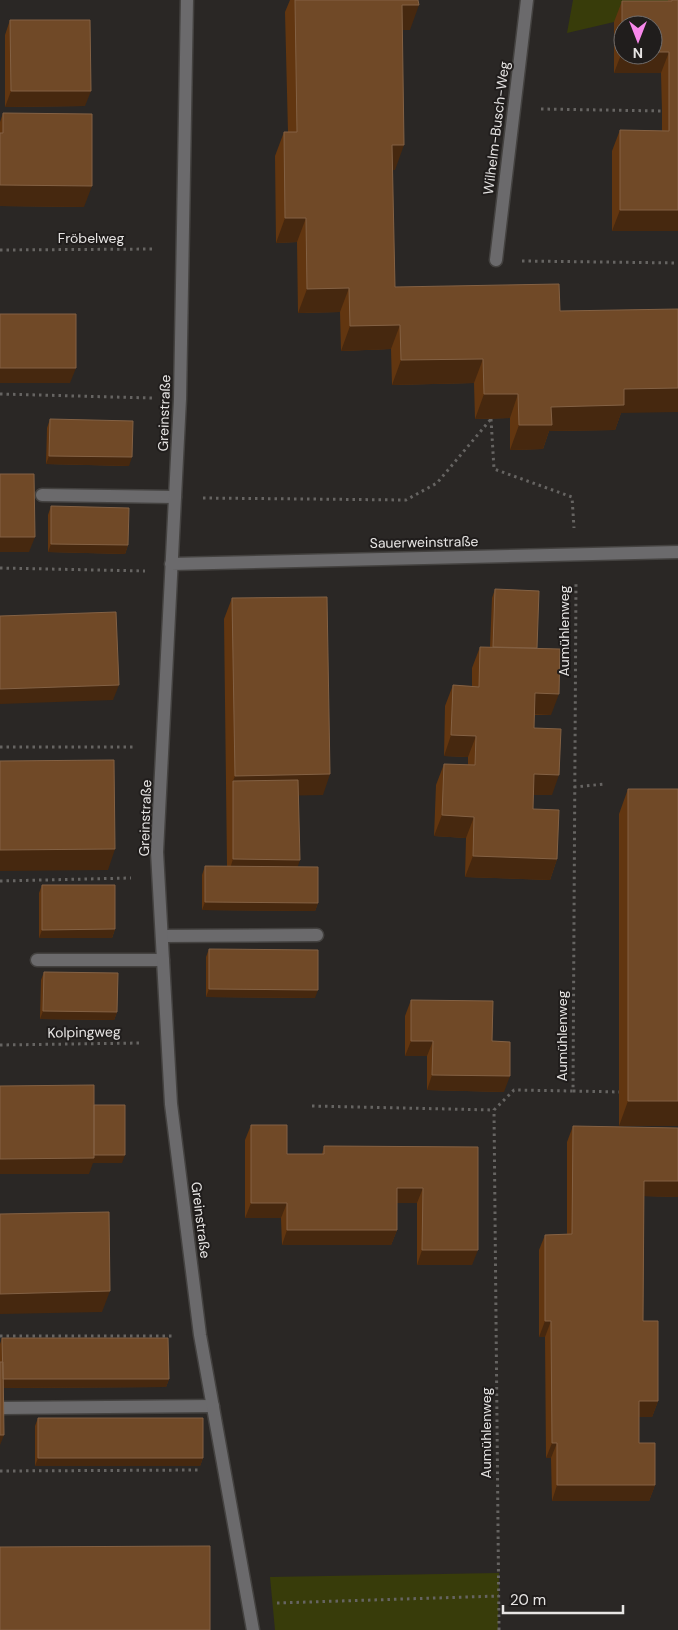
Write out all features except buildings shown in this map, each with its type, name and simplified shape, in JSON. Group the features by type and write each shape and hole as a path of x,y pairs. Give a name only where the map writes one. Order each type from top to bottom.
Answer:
{"street":[{"name":"Greinstraße","path":"187,0 180,399 157,852 171,1104 200,1336 226,1470 253,1630"},
{"name":"Wilhelm-Busch-Weg","path":"496,260 527,0"},
{"path":"42,495 175,497"},
{"name":"Sauerweinstraße","path":"171,568 678,552"},
{"path":"162,936 317,936"},
{"path":"37,960 163,960"},
{"path":"2,1408 213,1406"}],"path":[{"path":"513,108 662,111"},
{"name":"Fröbelweg","path":"0,250 182,249"},
{"path":"496,260 678,263"},
{"path":"0,394 180,399"},
{"name":"Aumühlenweg","path":"175,497 406,500 437,483 491,419 494,468 572,497 576,554 573,1091 514,1090 494,1110 499,1630"},
{"path":"0,568 171,568"},
{"path":"0,747 162,746"},
{"path":"574,787 605,784"},
{"path":"0,881 159,878"},
{"name":"Kolpingweg","path":"0,1045 168,1042"},
{"path":"573,1091 620,1092"},
{"path":"312,1106 494,1110"},
{"path":"0,1336 200,1336"},
{"path":"0,1472 226,1470"},
{"path":"249,1604 499,1596"}],"green space":[{"path":"573,0 678,0 634,15 613,15 613,22 567,33"},
{"path":"499,1573 498,1630 275,1630 270,1577"}]}
